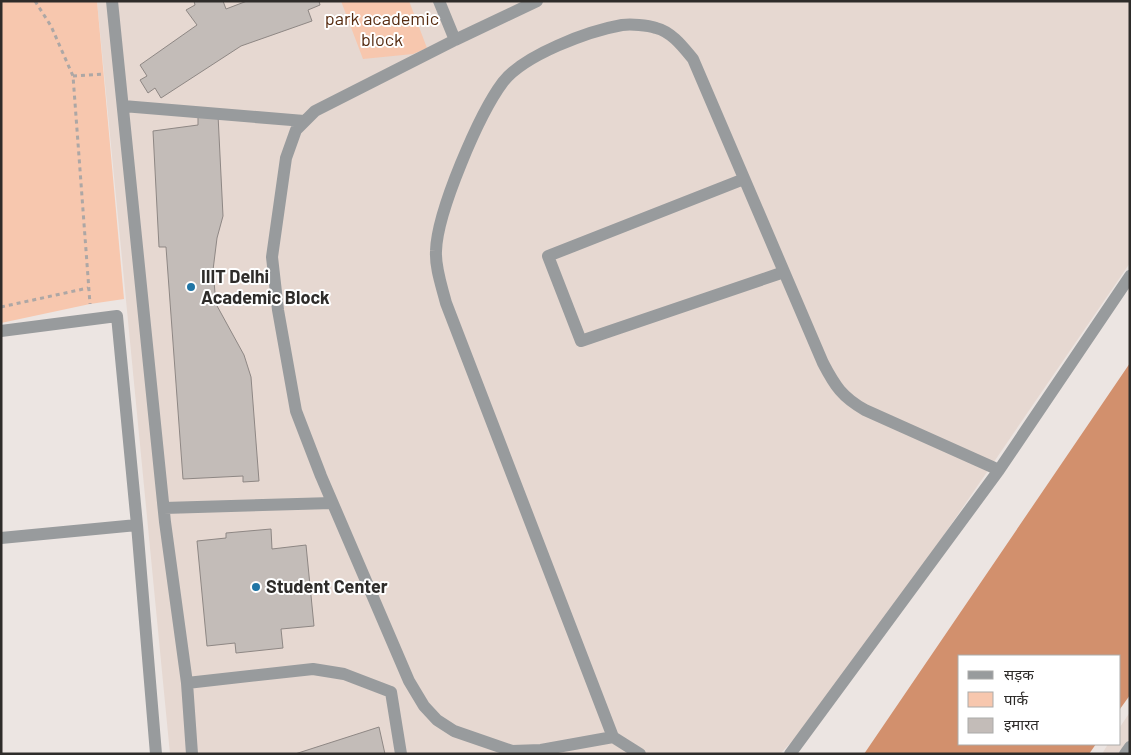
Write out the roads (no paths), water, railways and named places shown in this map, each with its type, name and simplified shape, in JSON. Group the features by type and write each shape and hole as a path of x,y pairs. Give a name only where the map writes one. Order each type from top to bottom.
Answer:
{"street":[{"path":"112,1 164,508 187,683 192,754"},
{"path":"439,1 455,40"},
{"path":"537,1 326,105 304,121 296,130 286,158 272,257 278,310 296,411 332,503 409,681 424,706 437,720 454,731 512,751 541,750 613,737"},
{"path":"640,754 613,737 446,303 436,252 445,208 490,101 504,81 523,64 556,47 623,25 656,28 679,41 693,59 823,363 835,385 847,400 865,410 999,470"},
{"path":"123,106 304,121"},
{"path":"744,179 548,256 581,341 784,272"},
{"path":"790,754 999,470 1130,276"},
{"path":"1,331 117,316 156,754"},
{"path":"164,508 332,503"},
{"path":"1,538 137,525"},
{"path":"187,683 314,668 344,674 391,692"},
{"path":"391,692 409,681"},
{"path":"391,692 401,754"},
{"path":"1125,754 1130,746"}],"place":[{"name":"IIIT Delhi Academic Block","path":"191,287"},
{"name":"Student Center","path":"256,587"}],"park label":[{"name":"park academic block","path":"382,29"}]}
